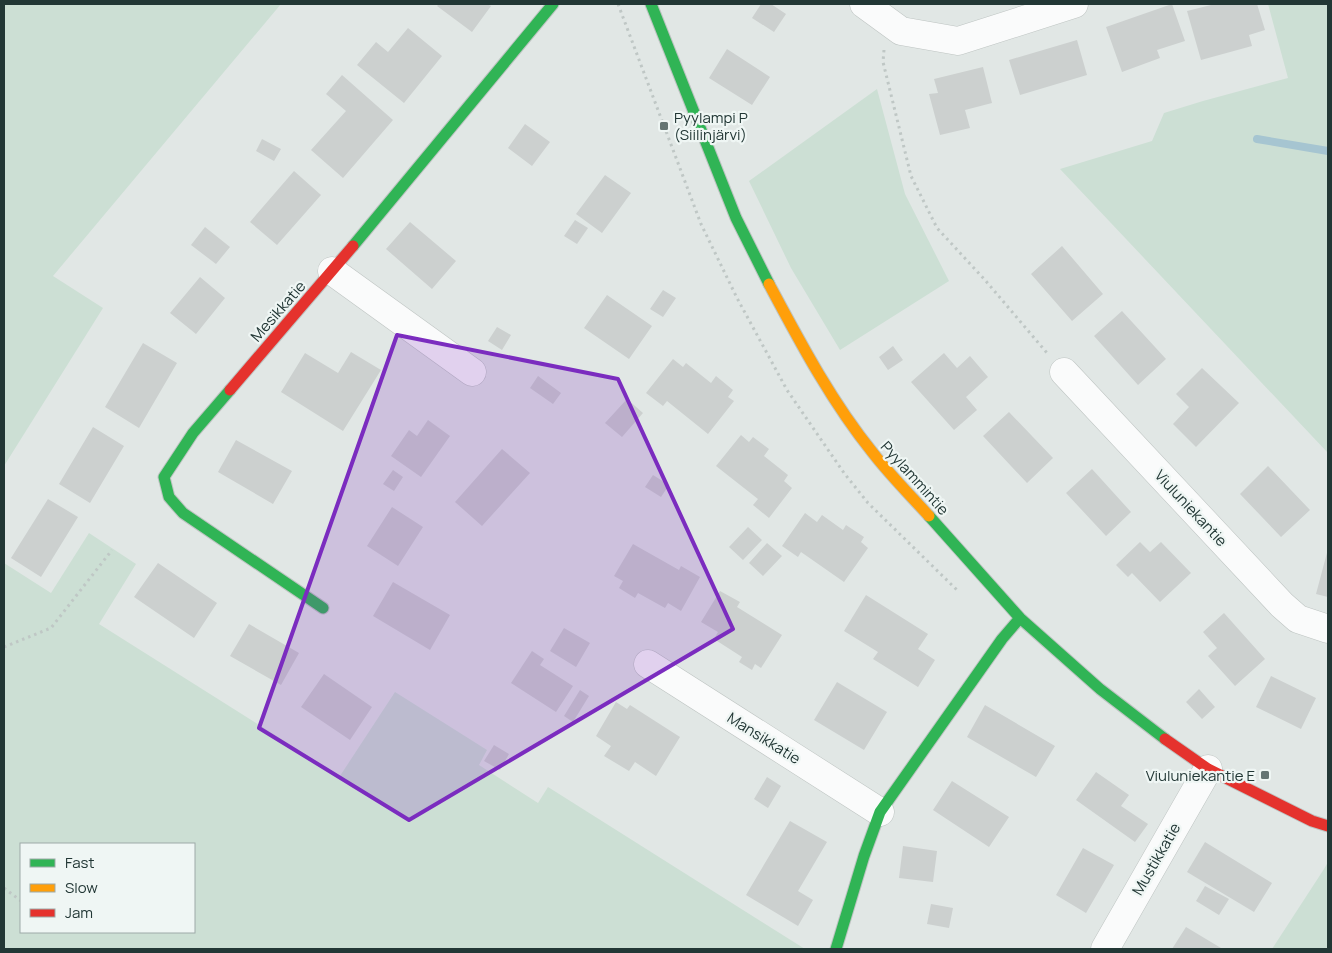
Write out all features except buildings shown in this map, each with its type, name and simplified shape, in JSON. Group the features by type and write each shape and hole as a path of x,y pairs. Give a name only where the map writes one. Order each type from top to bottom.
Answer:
{"street":[{"name":"Mesikkatie","path":"323,608 183,513 169,497 164,477 193,433 332,271 553,4"},
{"name":"Pyylammintie","path":"651,4 736,218 801,345 846,417 873,454 1020,618 1100,690 1160,736 1208,769 1312,821 1328,826"},
{"path":"864,4 901,31 958,41 1074,4"},
{"path":"332,271 472,372"},
{"name":"Viuluniekantie","path":"1064,372 1282,605 1298,619 1328,629"},
{"path":"836,949 864,856 880,812 1002,639 1020,618"},
{"name":"Mansikkatie","path":"648,664 880,812"},
{"name":"Mustikkatie","path":"1105,949 1208,769"}],"path":[{"path":"888,22 883,62 911,176 937,228 985,280 1064,372"},
{"path":"4,647 51,628 112,550"},
{"path":"4,888 20,900"}],"highlighted area":[{"path":"397,335 618,379 733,629 409,820 259,728"}],"green space":[{"path":"4,4 281,4 53,276 103,308 4,466"},
{"path":"1268,4 1328,4 1328,453 1060,169 1152,141 1164,113 1288,78"},
{"path":"877,89 905,194 949,281 840,350 791,268 749,181"},
{"path":"89,533 136,564 99,624 340,776 395,692 487,750 479,765 538,803 548,787 805,949 4,949 4,563 51,593"},
{"path":"1328,862 1328,949 1272,949 1324,869"}],"waterway":[{"path":"1257,139 1328,151"}],"traffic: fast":[{"path":"353,246 553,4"},
{"path":"651,4 736,218 769,284"},
{"path":"230,390 193,433 164,477 169,497 183,513 323,608"},
{"path":"929,516 1020,618 1100,689 1165,739"},
{"path":"836,949 864,856 880,812 1002,639 1020,618"}],"traffic: slow":[{"path":"769,284 804,349 843,413 893,477 929,516"}],"traffic: jam":[{"path":"230,390 353,246"},
{"path":"1165,739 1208,769 1312,821 1328,826"}],"place":[{"name":"Pyylampi P (Siilinjärvi)","path":"664,126"},
{"name":"Viuluniekantie E","path":"1265,775"}]}
